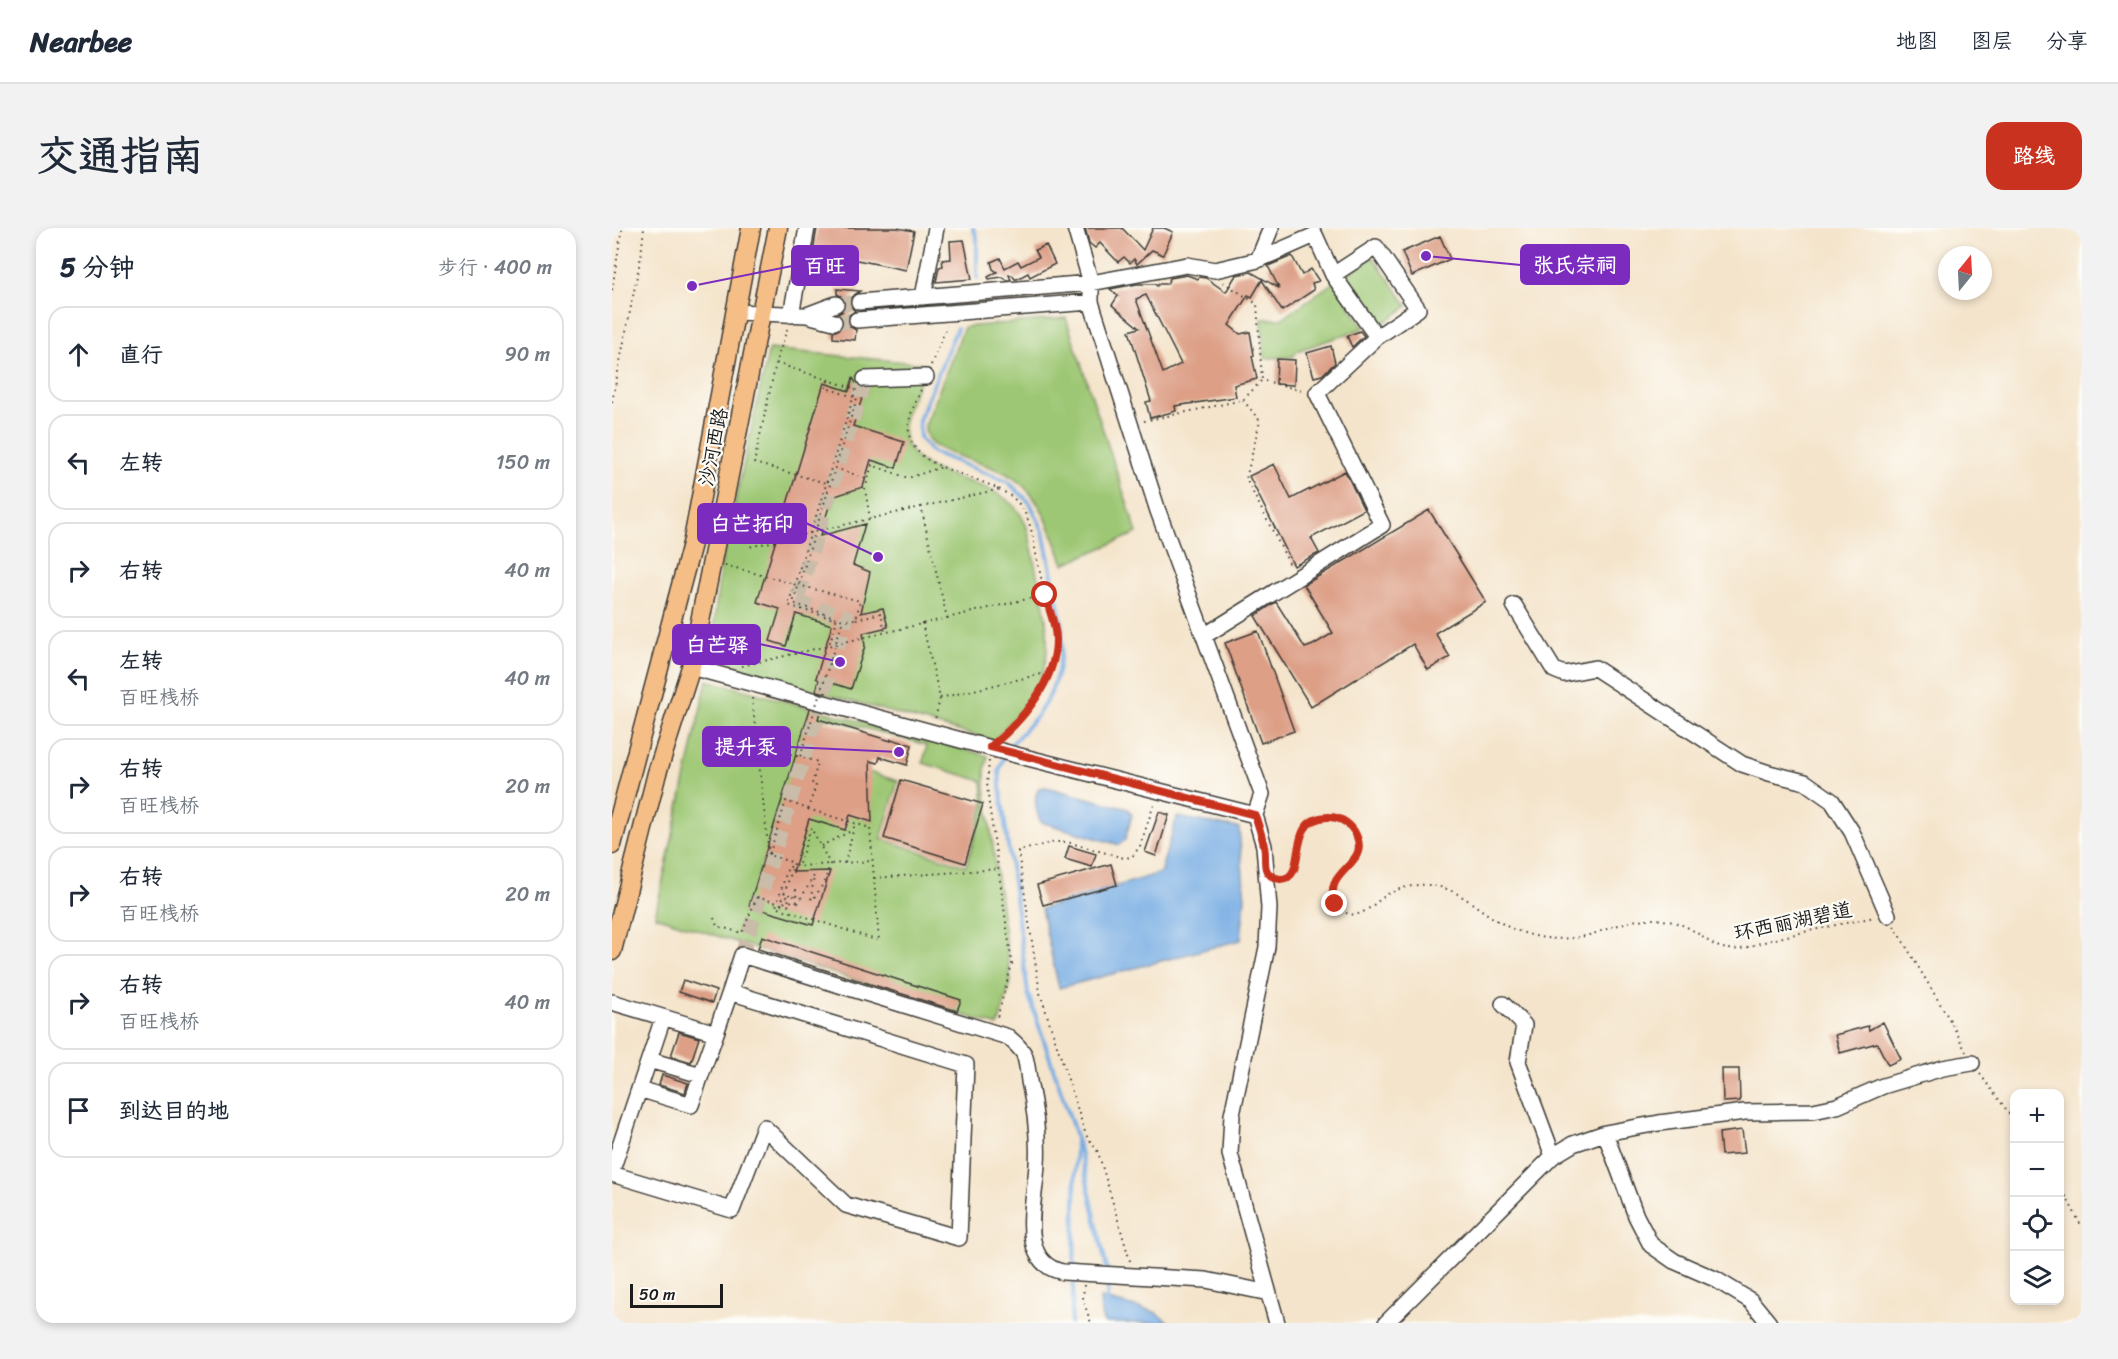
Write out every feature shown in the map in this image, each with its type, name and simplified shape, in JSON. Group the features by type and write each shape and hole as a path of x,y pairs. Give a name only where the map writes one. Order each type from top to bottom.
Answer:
{"main road":[{"name":"沙河西路","path":"612,845 693,540 751,228"},
{"name":"沙河西路","path":"612,951 657,773 691,667 778,228"}],"street":[{"path":"791,315 807,228"},
{"path":"923,297 936,228"},
{"path":"1075,228 1091,283 1091,302 1158,512 1262,794 1255,815 1264,846 1269,908 1267,947 1232,1115 1230,1154 1278,1323"},
{"path":"1258,260 1271,228"},
{"path":"859,302 1091,283 1187,265 1215,270 1258,260 1315,235 1333,275 1377,337"},
{"path":"1204,636 1382,525 1317,393 1377,337 1418,309 1376,247 1333,275"},
{"path":"857,320 1091,302"},
{"path":"807,315 836,304"},
{"path":"736,312 807,315 834,322"},
{"path":"865,379 926,377"},
{"path":"1514,605 1554,670 1564,674 1595,668 1743,764 1805,782 1832,801 1852,832 1888,915"},
{"path":"691,667 1016,755 1255,815"},
{"path":"639,1089 691,1105 742,955 1008,1037 1018,1045 1024,1055 1035,1108 1038,1136 1037,1165 1031,1216 1033,1238 1039,1258 1045,1265 1063,1272 1206,1280 1269,1293"},
{"path":"663,1018 612,1172 732,1210 764,1127 846,1205 959,1238 966,1065 730,992"},
{"path":"612,1002 716,1033"},
{"path":"1503,1004 1524,1025 1518,1062 1553,1156"},
{"path":"649,1060 701,1075"},
{"path":"1386,1323 1553,1156 1573,1144 1605,1133 1659,1123 1745,1112 1813,1111 1838,1106 1891,1084 1943,1068 1972,1063"},
{"path":"1605,1133 1636,1216 1651,1245 1674,1261 1714,1279 1751,1301 1769,1323"}],"path":[{"path":"612,290 622,228"},
{"path":"612,402 641,256 644,228"},
{"path":"1130,424 1243,400 1262,380 1257,304 1224,284 1215,270"},
{"path":"952,313 907,427 910,438 916,451 926,459 1000,489 1022,507 1029,522 1056,640 1053,660 1029,709 993,748 987,784 1012,964 993,1033"},
{"path":"791,315 776,363 754,463 826,483"},
{"path":"776,363 856,389 811,533 793,603 843,620 881,613 885,632"},
{"path":"828,380 825,388 857,398 788,605 837,620 829,645"},
{"path":"1262,380 1317,393"},
{"path":"1243,400 1260,421 1246,479 1297,578"},
{"path":"870,519 865,489 872,465 908,478 944,466"},
{"path":"835,468 868,479"},
{"path":"749,548 1000,489"},
{"path":"921,507 947,618"},
{"path":"713,562 860,601 856,619"},
{"path":"711,673 1045,595"},
{"path":"800,757 843,620"},
{"path":"922,623 940,698 932,732"},
{"path":"940,698 1047,673"},
{"path":"750,683 769,855"},
{"path":"756,744 818,762 812,784 816,785 808,809"},
{"path":"1134,1275 1098,1152 1086,1135 1040,993 1018,850 1055,842 1067,842 1124,858 1132,857 1140,846 1158,790"},
{"path":"769,855 786,801 870,828 879,941 776,907 788,867 872,861"},
{"name":"环西丽湖碧道","path":"1266,870 1271,876 1279,879 1287,878 1293,873 1299,840 1307,824 1323,817 1340,819 1353,830 1358,847 1352,863 1336,878 1332,886 1335,904 1350,914 1359,914 1368,910 1390,892 1409,886 1429,884 1448,888 1466,897 1500,923 1521,932 1542,937 1565,939 1587,936 1628,922 1649,919 1680,925 1712,945 1737,950 1772,940 1888,915"},
{"path":"844,863 855,823"},
{"path":"714,918 717,926 742,933 757,897 783,906 790,893 787,904 789,906 796,890 797,905 814,876 811,898 813,900 825,881 830,864 811,828 798,867"},
{"path":"820,846 854,830"},
{"path":"769,855 794,863 781,904"},
{"path":"874,878 999,869"},
{"path":"1888,915 1951,1022 1972,1063 2010,1115"},
{"path":"2064,1193 2082,1227"},
{"path":"1084,1273 1083,1300 1091,1323"}],"green space":[{"path":"1373,257 1408,306 1379,326 1344,277"},
{"path":"1334,282 1364,328 1297,351 1293,357 1264,358 1262,319 1281,319"},
{"path":"1066,318 1137,533 1064,564 1043,512 1027,490 1005,473 937,447 928,440 925,426 964,327"},
{"path":"769,349 926,364 905,416 905,437 911,452 923,463 939,471 992,491 1010,502 1018,511 1029,536 1044,608 1047,628 1046,657 1033,695 995,741 710,662 720,570"},
{"path":"707,680 988,756 985,787 1011,982 998,1026 655,916","holes":["824,717 927,745 923,763 982,781 984,806 966,866 881,839 898,781 813,755"]}],"water":[{"path":"1046,787 1128,809 1132,815 1125,840 1119,845 1041,822 1036,796 1039,788"},
{"path":"1177,817 1239,828 1245,899 1241,940 1059,988 1041,909 1160,873"},
{"path":"1100,1298 1155,1312 1170,1323 1104,1323"}],"building":[{"path":"817,228 897,228 914,231 906,270 813,251"},
{"path":"1085,228 1122,228 1143,250 1153,228 1164,228 1173,232 1163,255 1152,250 1137,264 1134,259 1130,263 1124,257 1118,262 1100,243 1095,248 1089,243"},
{"path":"1440,236 1450,259 1412,276 1402,252"},
{"path":"964,240 972,279 936,282 939,267 943,266 942,260 951,259 950,241"},
{"path":"1046,245 1055,264 1030,277 1028,273 1017,279 1009,275 1011,280 1002,277 989,279 988,277 997,272 993,269 991,262 1000,258 1005,268 1018,261 1021,266 1039,257 1035,250"},
{"path":"1292,256 1302,275 1311,269 1319,281 1312,283 1314,290 1282,311 1262,280 1252,297 1248,295 1229,325 1240,334 1250,332 1257,379 1234,385 1236,397 1175,406 1176,411 1150,418 1146,402 1151,401 1129,331 1139,328 1112,305 1118,296 1110,289 1137,284 1157,286 1167,284 1170,278 1187,275 1198,279 1199,277 1206,278 1226,292 1236,275 1251,272 1279,288 1268,266","holes":["1146,295 1181,364 1163,373 1136,299"]},
{"path":"837,289 860,291 850,298 851,307 855,311 849,315 847,320 849,326 856,330 855,340 833,338 833,332 843,325 843,319 838,314 846,305 843,297 837,294"},
{"path":"1360,331 1364,336 1352,347 1347,336"},
{"path":"1331,346 1335,363 1322,375 1314,377 1307,353"},
{"path":"1277,359 1295,360 1294,385 1276,384"},
{"path":"853,378 857,385 865,389 853,426 904,442 896,468 871,460 863,487 832,497 820,536 865,524 853,565 870,572 861,613 883,608 888,627 863,633 865,646 851,689 829,682 826,693 816,691 819,680 816,678 832,625 796,614 786,646 770,641 780,609 757,602 824,383 849,391"},
{"path":"1274,464 1291,499 1345,471 1364,510 1311,538 1319,553 1294,566 1249,476"},
{"path":"1429,510 1486,602 1435,633 1450,657 1428,670 1413,644 1311,707 1255,616 1276,602 1305,648 1333,633 1304,585"},
{"path":"1258,631 1294,731 1261,743 1225,643"},
{"path":"810,709 820,712 818,719 912,745 907,765 880,757 878,763 870,761 872,822 850,815 845,830 809,819 793,872 830,871 813,925 749,906"},
{"path":"901,780 983,804 965,863 884,838"},
{"path":"1159,812 1169,815 1156,856 1145,852"},
{"path":"1069,846 1096,854 1092,867 1065,859"},
{"path":"1111,864 1117,885 1043,905 1037,885"},
{"path":"762,936 961,1000 957,1011 758,949"},
{"path":"683,980 716,991 712,1003 679,992"},
{"path":"1883,1022 1901,1059 1888,1065 1877,1043 1840,1053 1835,1035 1868,1026 1869,1030"},
{"path":"679,1032 699,1038 691,1062 671,1056"},
{"path":"1722,1069 1739,1069 1740,1101 1723,1102"},
{"path":"662,1075 688,1083 685,1093 659,1085"},
{"path":"1742,1130 1745,1153 1721,1155 1719,1133"}],"waterway":[{"path":"973,228 977,238 977,278"},
{"path":"957,328 919,420 920,438 932,452 1008,482 1030,503 1043,531 1062,624 1062,648 1058,672 1050,695 1037,716 1008,748"},
{"path":"1005,754 999,771 1000,786 1028,993 1076,1136 1074,1270"},
{"path":"1078,1142 1107,1269"},
{"path":"1071,1323 1074,1278"},
{"path":"1107,1300 1108,1280"}],"tunnel":[{"path":"836,304 859,302"},
{"path":"834,322 857,320"},
{"path":"742,955 847,617 796,602 865,379"}],"place":[{"name":"张氏宗祠","path":"1426,256"},
{"name":"百旺","path":"692,286"},
{"name":"白芒拓印","path":"878,557"},
{"name":"白芒驿","path":"840,662"},
{"name":"提升泵","path":"899,752"}],"route":[{"path":"1045,595 1054,624 1056,640 1053,660 1045,681 1029,709 1003,737 990,747 1255,815 1264,846 1266,870 1271,876 1279,879 1287,878 1293,873 1299,840 1307,824 1323,817 1340,819 1353,830 1358,847 1352,863 1336,878 1332,886 1335,904"}]}
